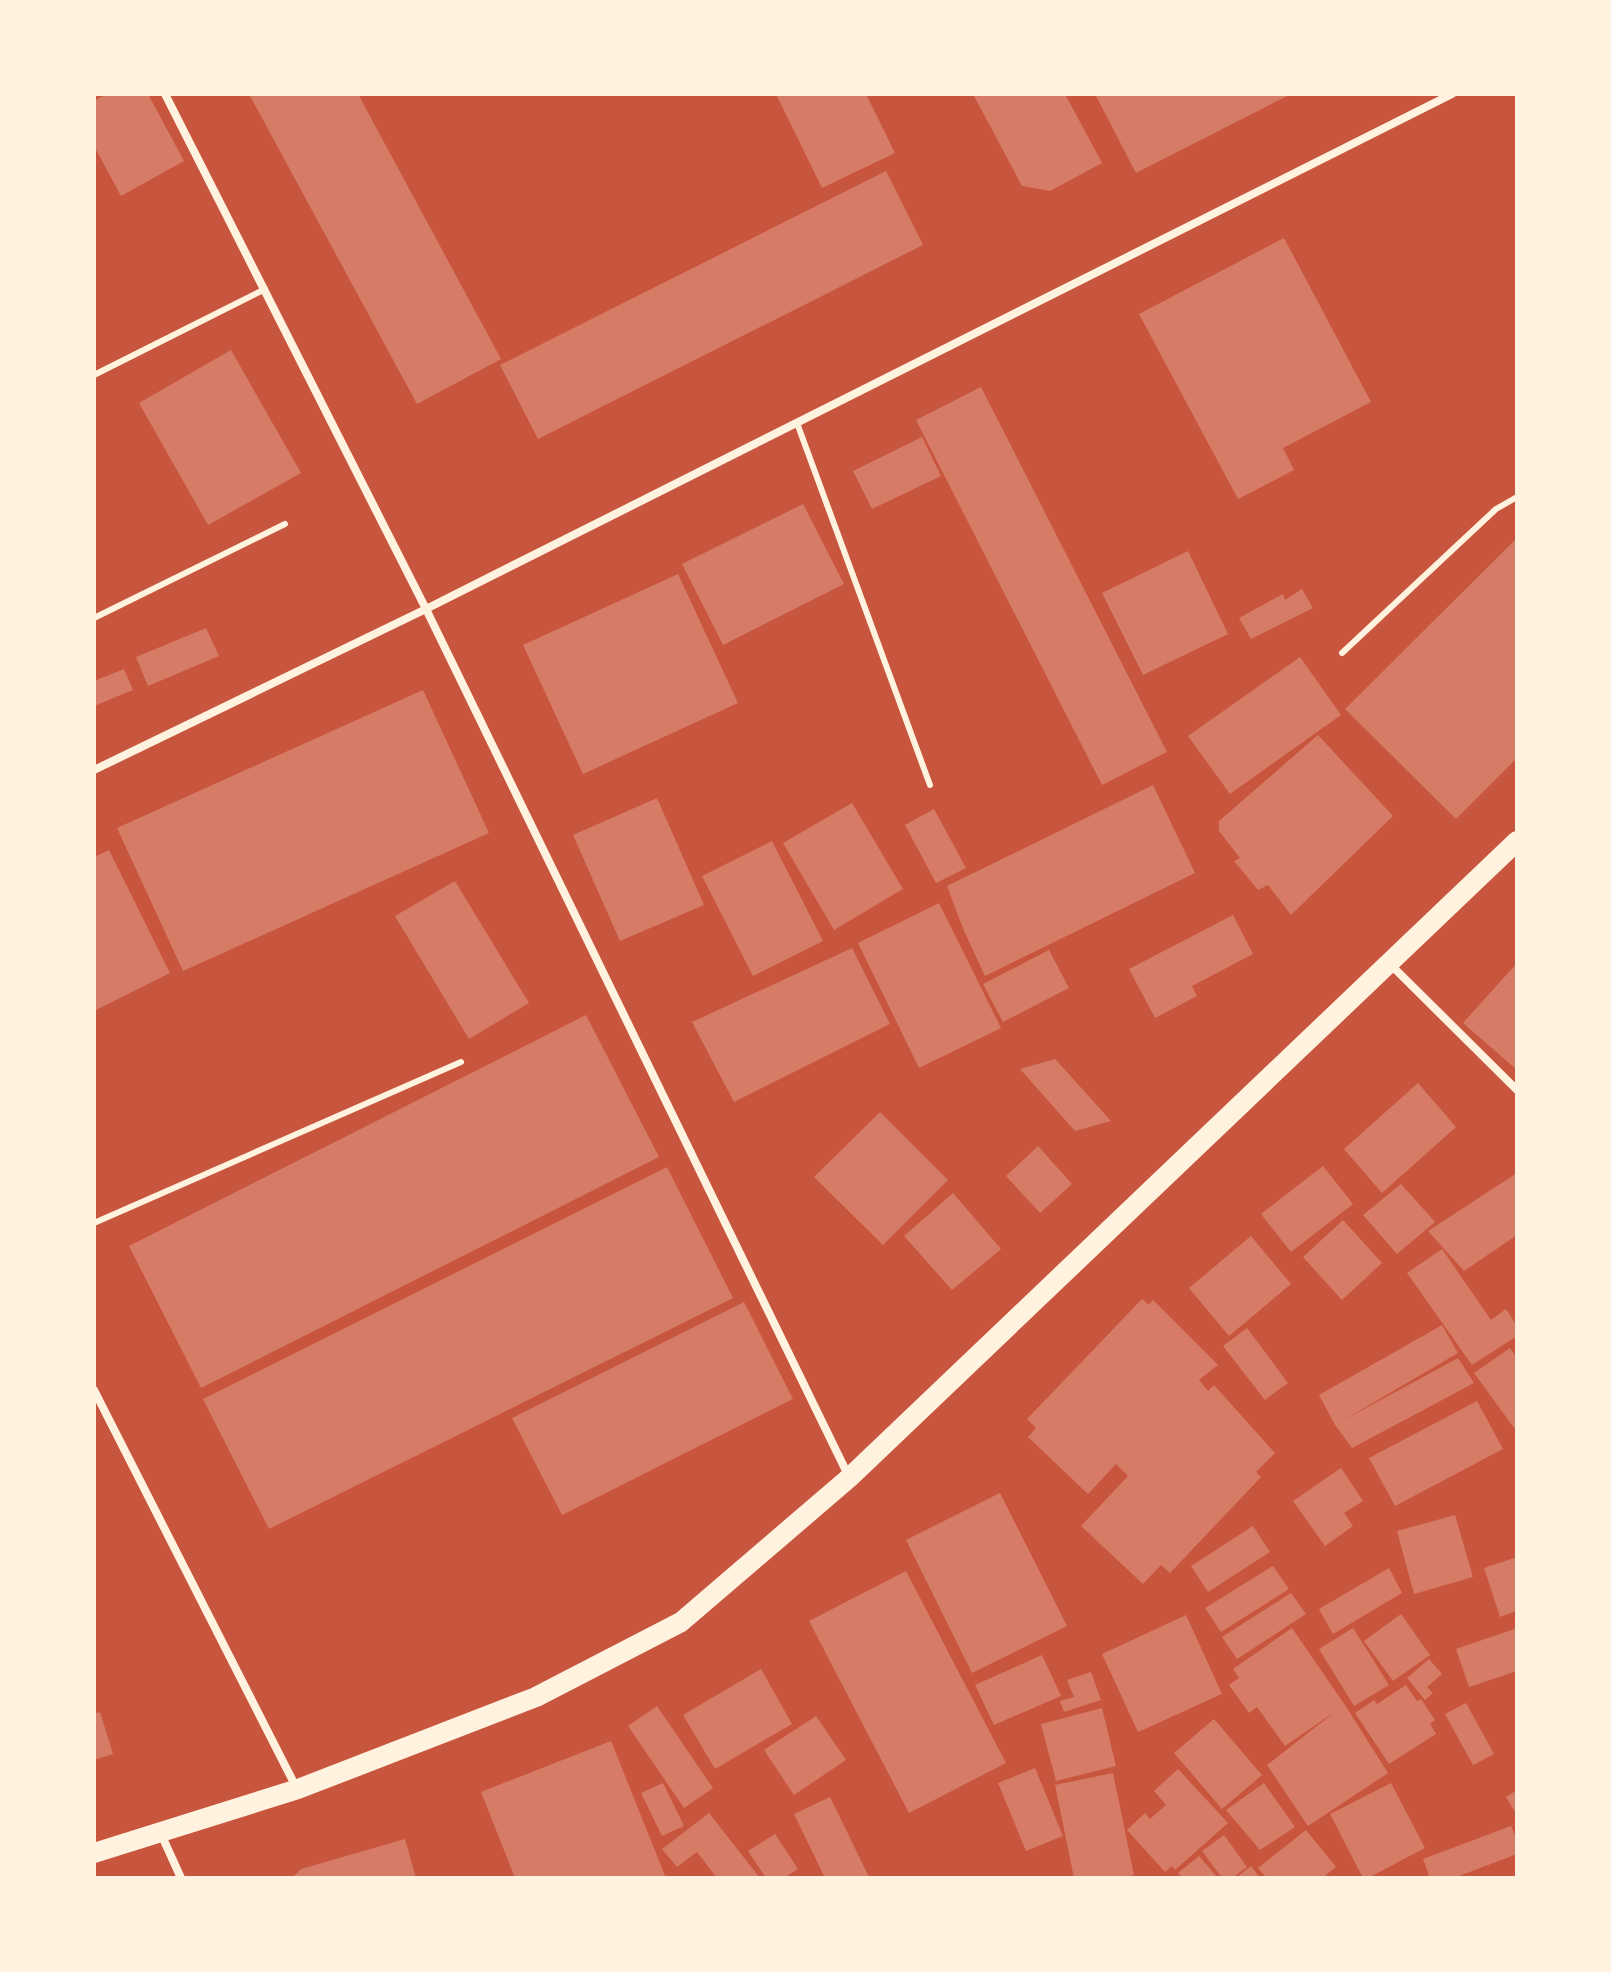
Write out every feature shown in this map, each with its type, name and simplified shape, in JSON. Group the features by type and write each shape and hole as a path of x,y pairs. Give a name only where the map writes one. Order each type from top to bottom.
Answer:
{"main road":[{"path":"94,1853 298,1789 536,1697 681,1622 849,1478 1514,850"}],"street":[{"path":"165,94 426,609 849,1478"},
{"path":"94,770 426,609 1452,94"},
{"path":"1390,964 1517,1090"},
{"path":"94,1390 298,1789"},
{"path":"161,1834 181,1878"}],"lane":[{"path":"94,375 265,289"},
{"path":"797,423 930,785"},
{"path":"1342,653 1496,509 1517,497"},
{"path":"94,618 285,524"},
{"path":"94,1223 461,1062"}],"building":[{"path":"107,94 148,94 184,161 121,196 94,146 94,101"},
{"path":"249,94 358,94 501,359 417,404"},
{"path":"776,94 866,94 895,153 822,188"},
{"path":"973,94 1065,94 1102,163 1050,191 1022,186"},
{"path":"1095,94 1291,94 1136,173"},
{"path":"886,171 923,245 538,439 500,365"},
{"path":"1284,238 1371,402 1283,448 1294,470 1238,499 1139,314"},
{"path":"231,350 301,473 208,525 139,403"},
{"path":"981,387 1167,752 1102,785 916,420"},
{"path":"922,437 941,476 872,509 853,471"},
{"path":"803,504 844,584 723,645 682,564"},
{"path":"1517,538 1517,758 1456,819 1345,709"},
{"path":"1188,551 1228,634 1143,675 1102,593"},
{"path":"678,574 738,703 583,774 523,645"},
{"path":"1302,589 1313,608 1251,639 1239,618 1283,594 1285,600"},
{"path":"206,628 219,656 148,686 136,657"},
{"path":"1300,657 1341,715 1230,794 1188,736"},
{"path":"124,669 133,690 94,706 94,681"},
{"path":"423,690 489,833 183,971 117,828"},
{"path":"1318,735 1393,816 1291,915 1268,885 1258,890 1234,861 1240,858 1219,831 1219,821"},
{"path":"1153,785 1195,873 985,976 947,886"},
{"path":"657,798 704,905 620,941 573,835"},
{"path":"852,803 903,889 834,930 783,843"},
{"path":"934,809 966,868 936,883 905,825"},
{"path":"772,841 823,941 753,976 702,876"},
{"path":"109,850 170,973 94,1011 94,857"},
{"path":"455,881 529,1003 469,1039 395,916"},
{"path":"939,903 1001,1028 919,1068 858,943"},
{"path":"1233,915 1253,954 1192,986 1197,996 1155,1018 1129,969"},
{"path":"852,948 890,1024 734,1102 692,1022"},
{"path":"1049,950 1069,988 1003,1022 983,984"},
{"path":"1517,963 1517,1070 1463,1023"},
{"path":"586,1015 659,1157 201,1388 129,1246"},
{"path":"1055,1059 1111,1121 1075,1131 1020,1069"},
{"path":"1418,1083 1456,1127 1382,1193 1344,1149"},
{"path":"880,1112 948,1180 883,1245 814,1177"},
{"path":"1038,1146 1072,1184 1040,1213 1006,1176"},
{"path":"1323,1166 1353,1204 1291,1252 1261,1214"},
{"path":"667,1167 733,1298 269,1529 203,1399"},
{"path":"1517,1173 1517,1235 1464,1271 1428,1231"},
{"path":"1401,1184 1435,1222 1397,1254 1363,1215"},
{"path":"953,1193 1001,1249 952,1290 904,1236"},
{"path":"1343,1220 1382,1263 1342,1300 1303,1257"},
{"path":"1251,1236 1291,1284 1229,1336 1189,1288"},
{"path":"1442,1249 1491,1320 1506,1309 1517,1326 1517,1336 1472,1365 1407,1273"},
{"path":"1142,1299 1149,1305 1153,1300 1218,1365 1199,1380 1208,1391 1214,1385 1275,1453 1256,1472 1261,1477 1170,1573 1161,1565 1143,1584 1081,1526 1128,1476 1116,1464 1088,1494 1028,1437 1036,1428 1027,1419"},
{"path":"744,1302 793,1399 562,1515 512,1418"},
{"path":"1442,1325 1458,1353 1342,1421 1458,1358 1474,1383 1352,1448 1319,1395"},
{"path":"1247,1328 1288,1383 1265,1400 1223,1346"},
{"path":"1510,1348 1517,1358 1517,1432 1474,1373"},
{"path":"1477,1401 1503,1449 1395,1506 1369,1458"},
{"path":"1341,1468 1363,1501 1344,1513 1353,1526 1325,1546 1293,1501"},
{"path":"1000,1493 1067,1626 972,1673 906,1540"},
{"path":"1455,1515 1473,1577 1414,1594 1397,1531"},
{"path":"1253,1526 1270,1552 1208,1592 1191,1566"},
{"path":"1517,1557 1517,1611 1500,1617 1484,1568"},
{"path":"1273,1566 1289,1589 1221,1632 1205,1608"},
{"path":"1389,1568 1402,1593 1333,1634 1319,1609"},
{"path":"906,1571 1006,1763 909,1813 809,1621"},
{"path":"1291,1593 1306,1614 1237,1659 1222,1637"},
{"path":"1401,1614 1430,1655 1393,1681 1364,1641"},
{"path":"1186,1615 1222,1694 1138,1732 1102,1654"},
{"path":"1292,1628 1388,1773 1308,1826 1267,1765 1336,1711 1285,1746 1257,1707 1249,1713 1229,1685 1239,1678 1233,1669"},
{"path":"1353,1628 1389,1685 1354,1706 1319,1649"},
{"path":"1517,1628 1517,1671 1469,1687 1456,1649"},
{"path":"1042,1655 1061,1696 994,1725 975,1685"},
{"path":"1429,1659 1442,1674 1427,1687 1433,1693 1425,1700 1407,1678"},
{"path":"761,1669 792,1724 715,1769 683,1715"},
{"path":"1091,1672 1101,1700 1064,1712 1060,1701 1074,1697 1067,1680"},
{"path":"1406,1685 1417,1701 1421,1699 1435,1720 1430,1724 1436,1734 1389,1764 1355,1713 1374,1700 1377,1704"},
{"path":"1466,1703 1494,1754 1473,1765 1445,1714"},
{"path":"657,1706 713,1788 684,1808 628,1726"},
{"path":"1102,1708 1116,1766 1056,1781 1041,1724"},
{"path":"100,1712 113,1754 94,1760 94,1714"},
{"path":"816,1716 846,1760 794,1795 764,1750"},
{"path":"1214,1719 1262,1775 1222,1809 1174,1753"},
{"path":"611,1741 666,1878 515,1878 481,1792"},
{"path":"1035,1768 1063,1836 1026,1851 998,1783"},
{"path":"1178,1769 1228,1823 1175,1870 1172,1866 1165,1872 1127,1830 1145,1813 1150,1819 1166,1805 1154,1791"},
{"path":"1113,1773 1134,1875 1074,1878 1055,1785"},
{"path":"663,1783 684,1826 662,1836 641,1793"},
{"path":"1264,1783 1295,1827 1260,1850 1226,1810"},
{"path":"1391,1783 1425,1848 1363,1878 1330,1814"},
{"path":"1517,1790 1517,1815 1506,1797"},
{"path":"830,1797 867,1878 825,1878 794,1814"},
{"path":"709,1813 760,1878 717,1878 697,1852 677,1867 662,1849"},
{"path":"1511,1826 1517,1840 1517,1854 1454,1878 1430,1878 1423,1859"},
{"path":"1306,1830 1336,1867 1322,1878 1267,1878 1258,1868"},
{"path":"775,1834 798,1869 784,1878 766,1878 748,1851"},
{"path":"1224,1835 1247,1867 1232,1878 1222,1878 1202,1851"},
{"path":"405,1839 416,1878 292,1878 301,1869"},
{"path":"1199,1856 1218,1878 1183,1878 1178,1873"},
{"path":"1251,1866 1260,1878 1236,1878"}]}
